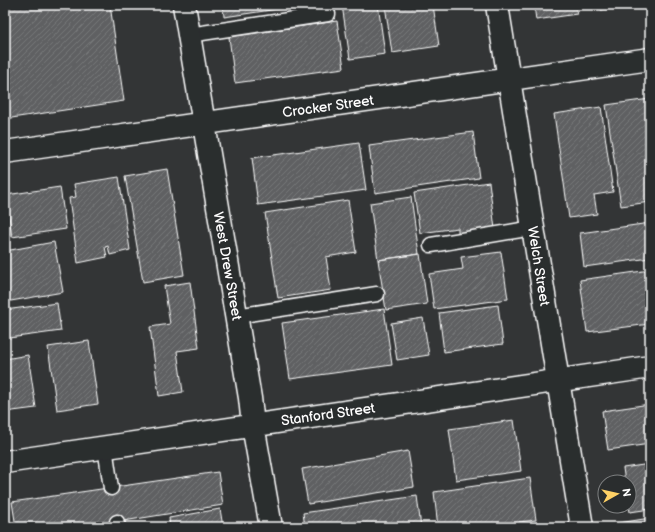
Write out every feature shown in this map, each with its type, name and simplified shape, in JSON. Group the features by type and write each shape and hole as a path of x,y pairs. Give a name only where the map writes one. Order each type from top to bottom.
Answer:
{"street":[{"name":"West Drew Street","path":"184,5 271,527"},
{"name":"Welch Street","path":"496,5 582,527"},
{"name":"Crocker Street","path":"5,152 650,59"},
{"name":"Stanford Street","path":"5,462 650,367"}],"lane":[{"path":"189,34 328,14"},
{"path":"431,245 533,228"},
{"path":"236,316 377,294"},
{"path":"105,447 111,488"}],"building":[{"path":"5,5 110,5 124,101 5,119"},
{"path":"223,5 305,5 224,17"},
{"path":"342,5 378,5 385,54 350,59"},
{"path":"385,5 433,5 439,46 392,53"},
{"path":"534,5 575,5 577,14 536,20"},
{"path":"601,5 636,5 601,10"},
{"path":"337,21 344,68 235,83 229,37"},
{"path":"650,99 650,202 621,206 606,105"},
{"path":"601,107 613,192 594,195 597,214 569,218 554,114"},
{"path":"473,132 479,178 375,193 369,146"},
{"path":"359,143 366,190 258,205 252,158"},
{"path":"167,169 184,275 143,282 125,176"},
{"path":"119,177 130,250 110,255 108,246 105,247 107,257 78,263 69,198 76,197 74,184"},
{"path":"489,182 495,229 458,234 458,228 420,233 414,193"},
{"path":"60,187 66,229 12,237 6,195"},
{"path":"411,197 419,254 378,260 370,203"},
{"path":"348,200 356,252 326,257 331,290 278,298 265,213"},
{"path":"5,213 9,237 5,238"},
{"path":"650,223 650,258 584,267 580,233"},
{"path":"54,242 63,292 5,302 5,251"},
{"path":"501,252 508,299 434,309 429,274 463,269 461,257"},
{"path":"420,254 427,304 386,310 378,260"},
{"path":"650,270 650,324 587,332 580,280"},
{"path":"190,282 199,348 177,351 183,392 159,396 150,327 170,324 164,286"},
{"path":"57,303 61,331 9,338 5,310"},
{"path":"498,305 503,344 444,352 439,313"},
{"path":"384,309 392,365 290,379 282,323"},
{"path":"423,318 429,355 397,360 391,323"},
{"path":"89,341 98,404 57,410 48,347"},
{"path":"28,355 36,408 5,412 5,359"},
{"path":"650,404 650,444 608,450 602,411"},
{"path":"514,420 521,471 456,480 449,429"},
{"path":"408,451 414,487 308,504 302,469"},
{"path":"650,464 650,509 637,511 637,474 624,474 623,468"},
{"path":"218,472 223,505 86,527 16,527 12,502"},
{"path":"530,478 536,520 519,522 519,527 438,527 434,492"},
{"path":"417,496 421,527 305,527 303,513"},
{"path":"220,509 223,527 170,527 169,518"},
{"path":"650,518 650,527 619,527 619,523"}]}
